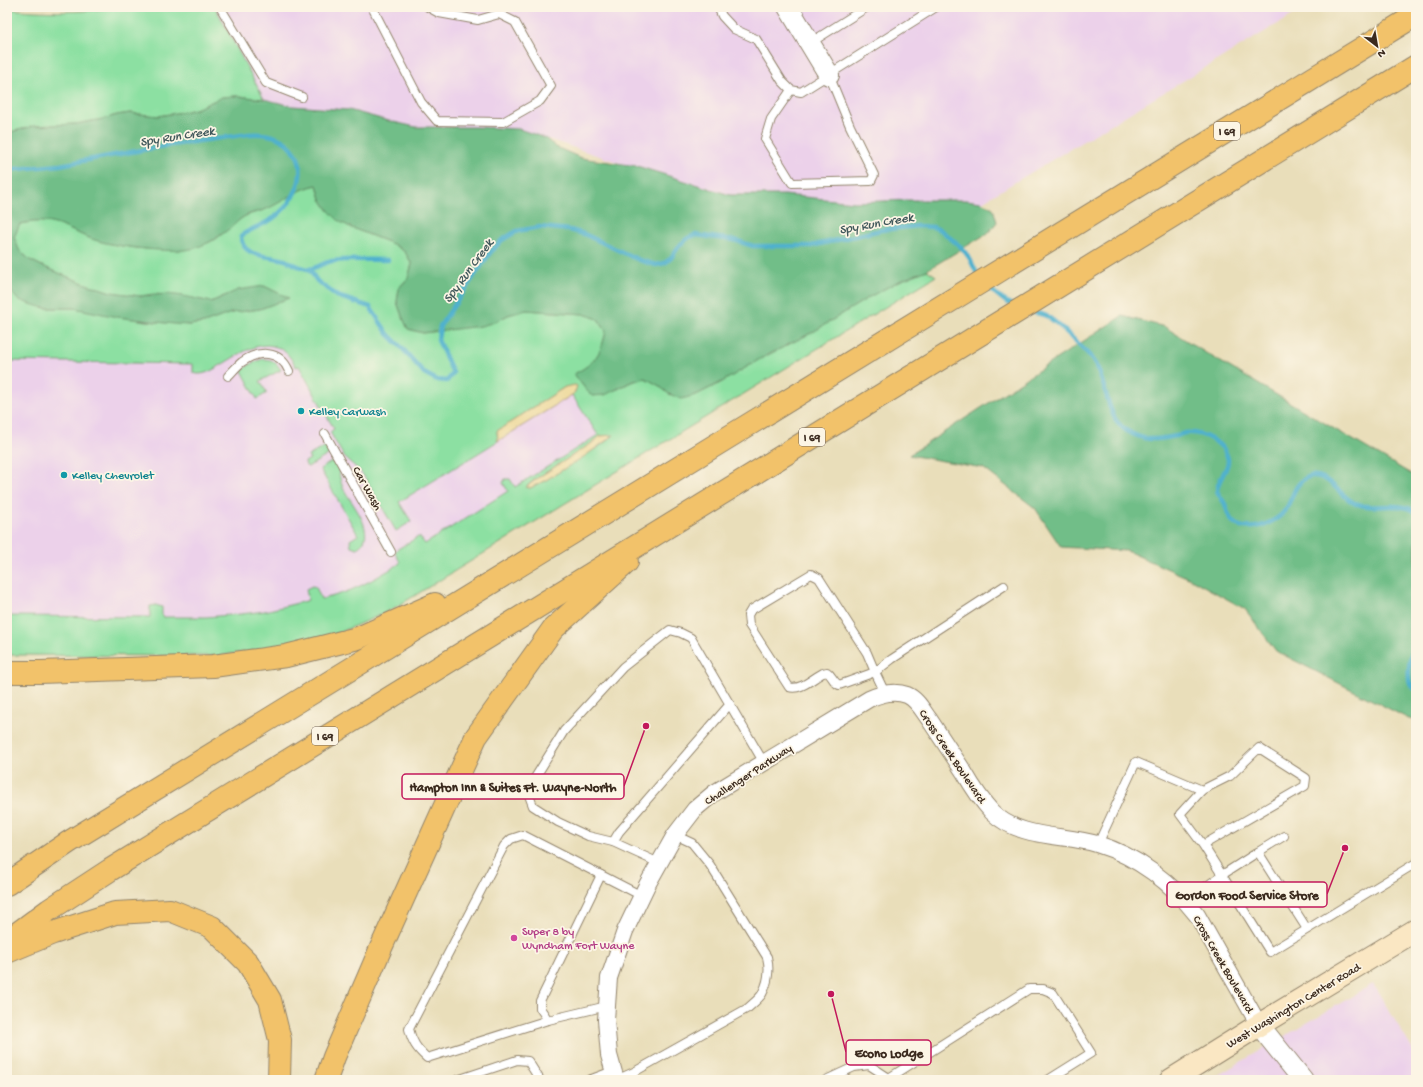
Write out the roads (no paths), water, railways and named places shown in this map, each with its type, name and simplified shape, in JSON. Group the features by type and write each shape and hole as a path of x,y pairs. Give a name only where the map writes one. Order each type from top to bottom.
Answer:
{"highway":[{"name":"I 69","path":"7,884 69,842 1416,15"},
{"name":"I 69","path":"7,940 49,910 110,870 1416,66"},
{"path":"326,1080 334,1057 380,950 476,737 553,629 622,567 648,538"},
{"path":"7,672 213,666 286,656 358,638 513,570"},
{"path":"7,952 116,913 170,910 212,927 248,963 270,1000 280,1040 279,1080"}],"main road":[{"name":"West Washington Center Road","path":"1171,1080 1416,930"}],"street":[{"path":"788,7 829,75"},
{"name":"Cross Creek Boulevard","path":"868,699 892,692 907,695 917,703 943,739 976,792 992,812 1005,821 1024,831 1098,844 1139,862 1171,887 1186,901 1197,915 1259,1025 1303,1080"},
{"name":"Challenger Parkway","path":"615,1077 609,1055 606,1020 609,978 625,931 659,863 675,835 695,809 714,793 868,699"}],"lane":[{"path":"220,7 266,83 302,98"},
{"path":"372,7 421,102 437,121 503,122 540,101 551,86 515,22 499,14 478,20 439,13 428,7"},
{"path":"718,7 722,16 734,29 756,39 782,81 791,90 801,92 936,7"},
{"path":"810,42 867,7"},
{"path":"791,90 771,119 764,139 792,183 871,181 874,175 850,126 829,75"},
{"path":"228,376 241,363 255,355 270,353 281,360 289,371"},
{"name":"Car Wash","path":"325,434 391,552"},
{"path":"885,693 875,672 867,653 819,578 811,574 751,610 748,615 749,625 789,687 793,689 826,672 830,674 836,683 840,685 875,672 892,659 1004,586"},
{"path":"659,863 613,842 588,836 558,822 533,806 528,789 564,731 623,667 670,630 691,638 764,763"},
{"path":"613,842 619,832 730,704"},
{"path":"1203,845 1305,786 1306,778 1259,748 1230,776 1202,790 1180,814 1203,845 1270,952 1416,864"},
{"path":"1098,844 1136,762 1202,790"},
{"path":"607,1006 548,1020 427,1058 418,1050 412,1041 409,1029 504,846 511,839 523,835 642,896"},
{"path":"589,1080 615,1077 634,1072 748,1008 761,995 767,981 769,966 767,957 714,871 692,843 675,835"},
{"path":"1186,901 1222,875 1284,836"},
{"path":"1258,852 1307,929"},
{"path":"548,1020 540,1008 540,1001 601,875"},
{"path":"828,1080 854,1067 869,1065 889,1079 1029,989 1043,989 1053,994 1091,1053 1048,1080"},
{"path":"457,1080 517,1060 528,1061 540,1080"}],"waterway":[{"name":"Spy Run Creek","path":"7,170 60,165 164,146 249,134 264,134 277,138 287,144 295,152 299,162 300,174 297,187 290,201 282,210 276,216 241,236 242,243 246,248 251,252 285,260 299,267 308,269 332,261 388,260"},
{"name":"Spy Run Creek","path":"309,269 317,281 337,296 370,307 388,334 424,373 437,380 447,381 453,373 438,340 440,326 490,253 502,240 517,231 540,227 570,230 584,234 639,260 656,265 665,263 671,258 679,246 688,238 695,235 734,240 753,246 811,246 881,230 918,226 933,227 942,231 962,248 970,259 978,276"},
{"name":"Spy Run Creek","path":"985,285 1015,307"},
{"name":"Spy Run Creek","path":"1031,312 1044,315 1059,325 1093,360 1099,371 1114,416 1120,425 1127,431 1137,436 1152,439 1161,439 1185,433 1198,434 1212,439 1223,448 1228,463 1217,491 1225,504 1232,521 1238,525 1245,527 1261,526 1276,519 1286,509 1294,491 1300,483 1308,477 1315,476 1321,477 1333,485 1350,501 1356,504 1371,507 1402,507 1409,508 1416,512"},
{"name":"Spy Run Creek","path":"1416,633 1410,658 1409,673 1410,683 1416,690"}],"place":[{"name":"Kelley Carwash","path":"301,411"},
{"name":"Kelley Chevrolet","path":"64,475"},
{"name":"Hampton Inn & Suites Ft. Wayne-North","path":"646,726"},
{"name":"Gordon Food Service Store","path":"1345,848"},
{"name":"Super 8 by Wyndham Fort Wayne","path":"514,938"},
{"name":"Econo Lodge","path":"831,994"}]}
